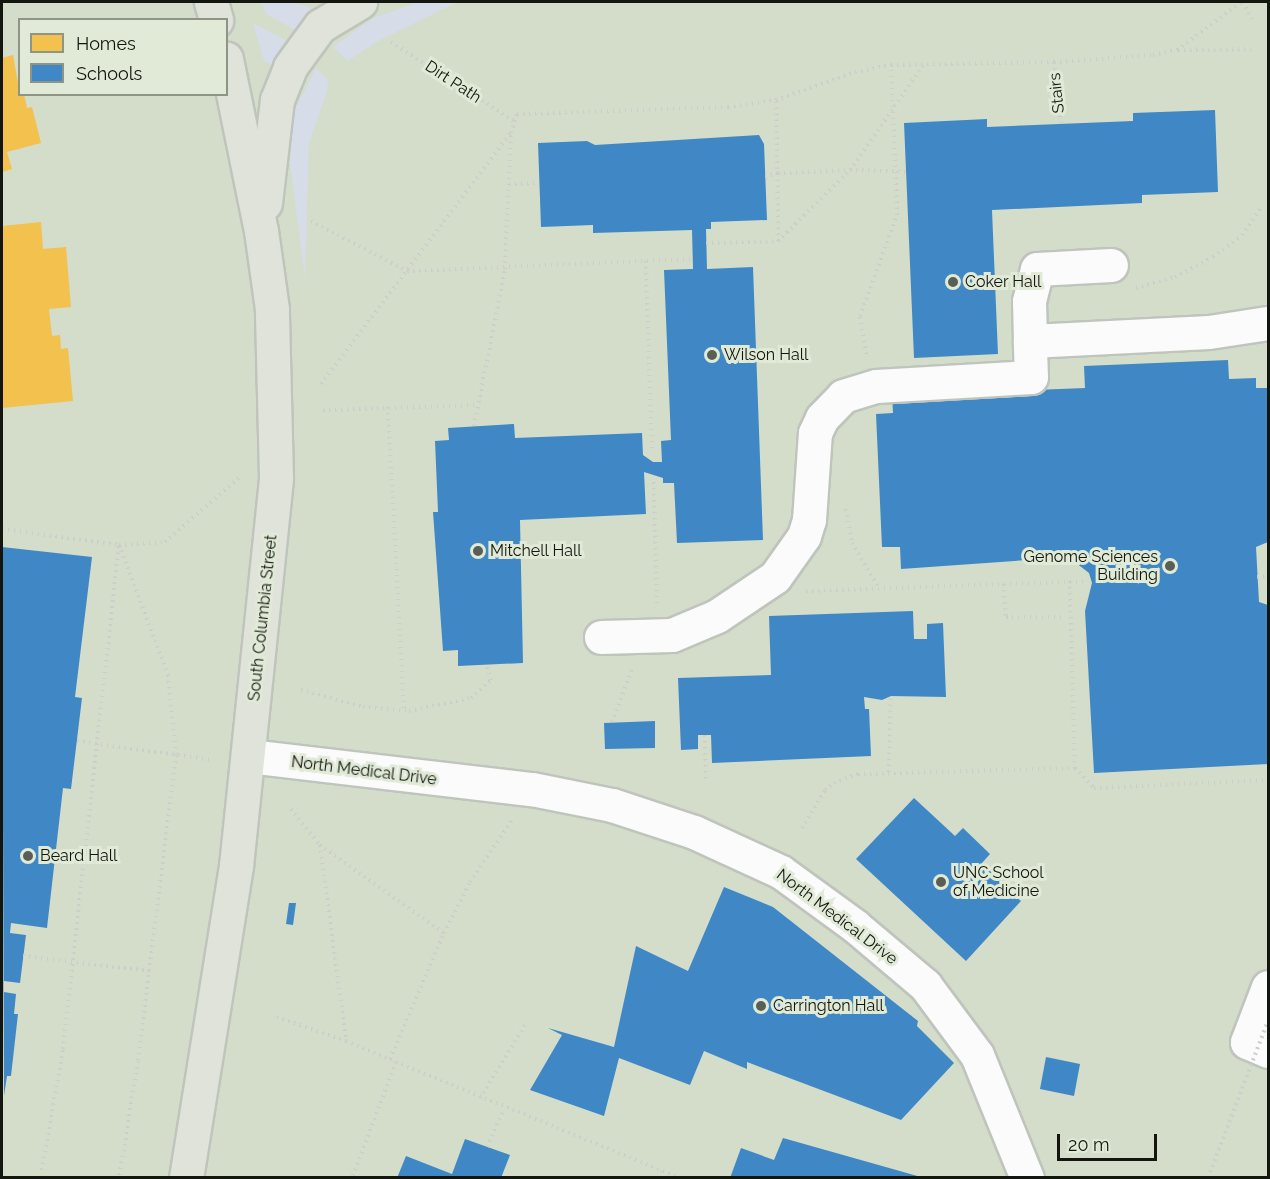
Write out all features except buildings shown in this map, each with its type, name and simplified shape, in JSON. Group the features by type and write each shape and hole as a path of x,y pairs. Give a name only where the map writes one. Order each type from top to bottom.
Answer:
{"main road":[{"path":"211,2 215,18"},
{"path":"261,231 277,100 290,67 320,27 360,2"},
{"name":"South Columbia Street","path":"186,1178 236,866 276,478 272,309 261,231 228,69"}],"street":[{"path":"601,637 672,635 717,616 775,577 804,536 812,503 811,449 822,418 843,396 876,386 1031,377 1029,301 1036,268 1118,278"},
{"path":"1030,341 1209,332 1269,323"},
{"name":"North Medical Drive","path":"249,756 532,789 612,805 694,832 781,872 855,926 925,985 977,1055 1027,1178"},
{"path":"1269,987 1247,1042 1269,1051"}],"path":[{"path":"1177,50 1242,2 1252,19"},
{"name":"Dirt Path","path":"392,42 515,122"},
{"path":"321,384 511,133 517,114 728,107 776,100 855,72 891,65 1054,62 1177,50 1255,49"},
{"name":"Stairs","path":"1054,62 1060,124"},
{"path":"706,243 778,241 850,170 925,63"},
{"path":"876,386 866,358 860,316 897,215 892,169 891,65"},
{"path":"776,100 778,241"},
{"path":"474,426 505,268 511,133"},
{"path":"765,177 778,173 850,170 892,169 906,172"},
{"path":"509,184 540,183"},
{"path":"1118,278 1176,277 1213,257 1242,235 1262,206"},
{"path":"311,221 407,271 693,259"},
{"path":"646,261 652,453"},
{"path":"323,410 477,405"},
{"path":"388,407 404,711"},
{"path":"2,529 118,545 165,542 242,475"},
{"path":"812,480 842,479 852,543 879,588"},
{"path":"42,1170 63,1049 70,961 118,545"},
{"path":"118,545 168,675 176,755 150,971 119,1178"},
{"path":"1257,577 1269,576"},
{"path":"1070,581 1076,768 1094,788 1269,780"},
{"path":"754,592 1088,581"},
{"path":"1004,584 1006,617 1063,617"},
{"path":"301,690 363,707 404,711 471,698 491,680 488,665"},
{"path":"889,772 891,696"},
{"path":"705,735 706,780"},
{"path":"77,741 201,759"},
{"path":"802,828 817,801 834,783 848,776 889,772 1076,768"},
{"path":"390,1059 444,933 470,882 532,789"},
{"path":"291,809 320,845 444,933"},
{"path":"320,845 346,1041"},
{"path":"23,956 150,971"},
{"path":"277,1017 346,1041 504,1109 680,1178"},
{"path":"1208,1178 1269,1021"},
{"path":"480,1098 527,1022"},
{"path":"352,1178 396,1062"},
{"path":"487,1146 504,1109"},
{"path":"660,1178 662,1171"}],"shaded area":[{"path":"2,2 1268,2 1268,1177 2,1178"},
{"path":"261,2 291,2 309,7 313,13 297,31 266,14"},
{"path":"419,2 458,2 378,41 348,61 333,47 373,18"},
{"path":"253,23 289,42 272,65 264,61"},
{"path":"316,68 327,79 328,88 309,143 305,279 290,163 291,133 297,105"}],"place":[{"name":"Coker Hall","path":"953,282"},
{"name":"Wilson Hall","path":"712,355"},
{"name":"Mitchell Hall","path":"478,551"},
{"name":"Genome Sciences Building","path":"1170,566"},
{"name":"Beard Hall","path":"28,856"},
{"name":"UNC School of Medicine","path":"941,882"},
{"name":"Carrington Hall","path":"761,1006"}]}
